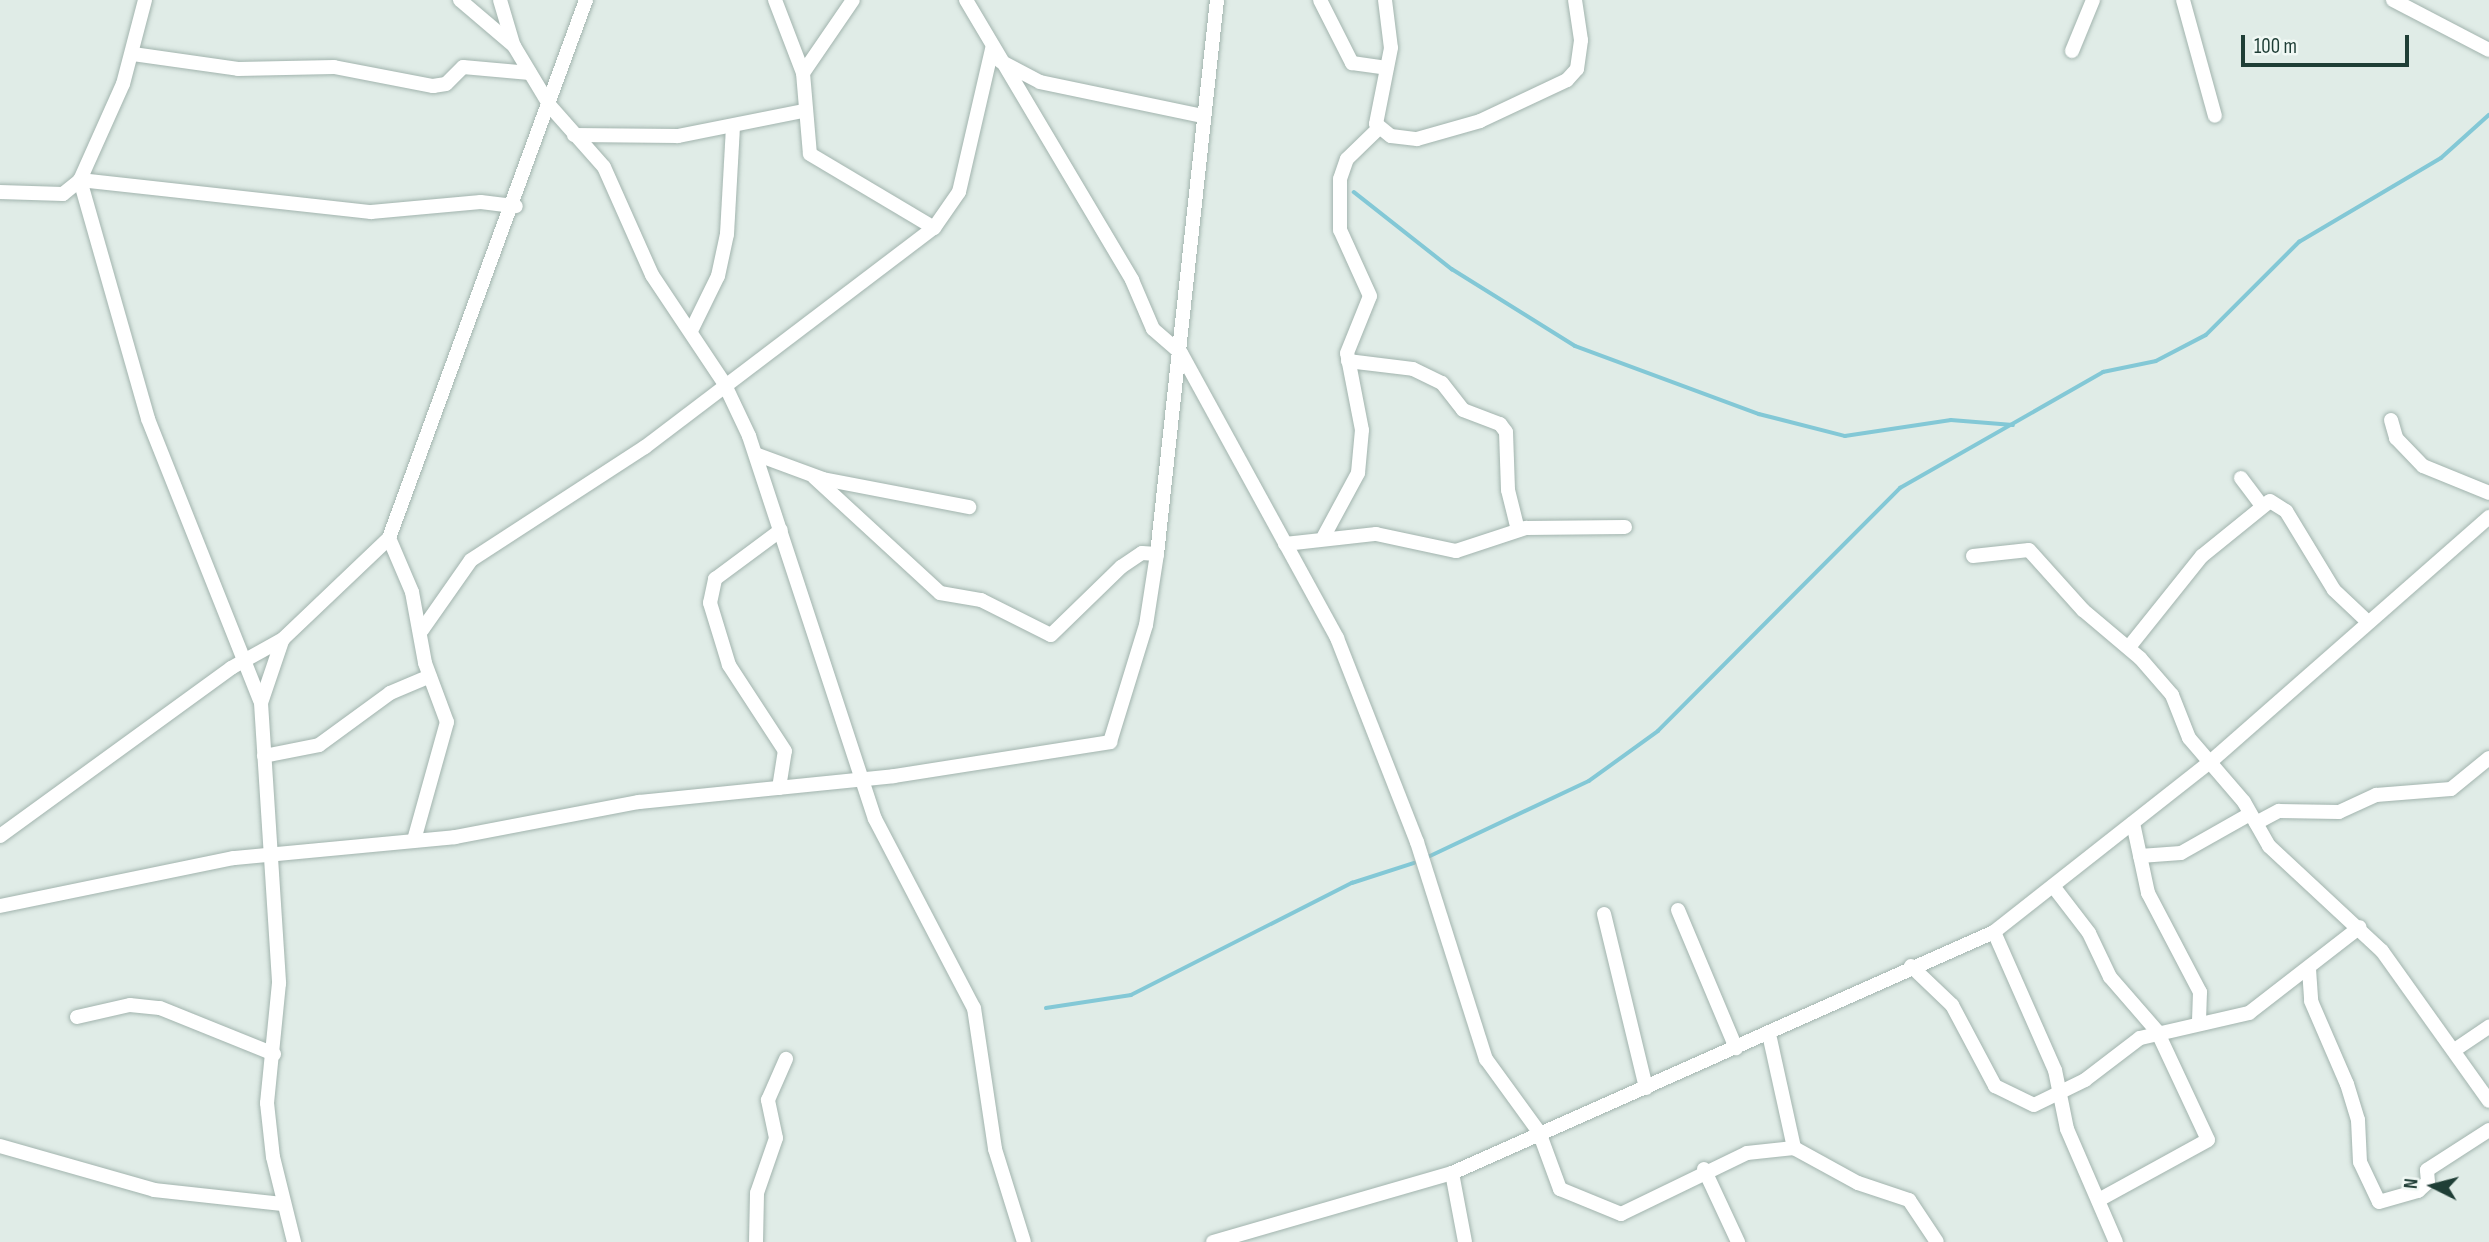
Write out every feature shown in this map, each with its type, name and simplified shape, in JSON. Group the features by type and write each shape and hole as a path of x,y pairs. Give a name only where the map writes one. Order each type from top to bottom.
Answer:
{"street":[{"path":"0,192 63,194 80,180 133,54 145,0"},
{"path":"460,0 514,46"},
{"path":"500,0 514,46 550,106 604,167 652,275 724,383 758,455 861,778 902,876 974,1008 992,1136 1024,1242"},
{"path":"0,836 243,663 283,639 389,538 516,206 586,0"},
{"path":"775,0 803,73 803,111 810,153 934,228"},
{"path":"803,73 853,0"},
{"path":"966,0 995,55 1132,280 1153,329 1181,353 1345,655 1417,842 1486,1059 1539,1132 1560,1189 1612,1214 1653,1200 1704,1169 1747,1153 1794,1148 1858,1183 1909,1200 1937,1242"},
{"path":"0,906 268,854 414,840 639,802 861,778 1110,742 1146,625 1157,554 1181,353 1203,116 1217,0"},
{"path":"1320,0 1352,63 1387,68"},
{"path":"1378,129 1375,113 1391,48 1385,0"},
{"path":"1378,129 1428,139 1567,80 1580,52 1575,0"},
{"path":"2072,51 2093,0"},
{"path":"2183,0 2215,116"},
{"path":"2393,0 2489,50"},
{"path":"133,54 238,69 334,67 433,86 446,84 464,66 530,73"},
{"path":"995,55 1040,82 1203,116"},
{"path":"422,630 471,560 645,447 724,383 934,228 959,192 995,55"},
{"path":"574,135 678,136 803,111"},
{"path":"691,331 718,276 727,234 733,126"},
{"path":"1324,536 1360,461 1362,430 1348,361 1370,296 1340,230 1340,179 1347,159 1378,129"},
{"path":"80,180 371,212 481,202 516,206"},
{"path":"80,180 148,419 261,703"},
{"path":"1348,361 1423,373 1442,383 1464,410 1504,428 1518,530"},
{"path":"2390,420 2396,438 2423,466 2489,493"},
{"path":"758,455 814,477 970,507"},
{"path":"814,477 940,593 981,600 1051,635 1121,567 1144,552 1157,554"},
{"path":"2241,478 2260,503"},
{"path":"2129,648 2202,556 2260,503 2281,504 2325,578 2368,622"},
{"path":"1213,1242 1236,1239 1452,1173 1539,1132 1769,1034 1911,966 1994,932 2209,763 2487,520"},
{"path":"2487,520 2489,537"},
{"path":"1285,544 1324,536 1376,534 1456,551 1518,530 1625,527"},
{"path":"779,788 785,751 729,665 710,603 715,579 781,530"},
{"path":"389,538 422,630 430,676 443,701 446,733 417,813 414,840"},
{"path":"1973,556 2029,550 2083,610 2129,648 2172,695 2189,738 2288,866 2360,927 2456,1049 2489,1101"},
{"path":"283,639 263,682 261,703 268,854 279,983 267,1103 282,1204 294,1242"},
{"path":"264,756 319,745 390,693 430,676"},
{"path":"2140,856 2181,853 2253,818 2279,811 2339,812 2376,795 2451,789 2489,758"},
{"path":"2133,823 2154,908 2200,992 2199,1022"},
{"path":"2053,886 2089,933 2110,977 2157,1031 2207,1143 2129,1178 2099,1200"},
{"path":"1678,910 1736,1048"},
{"path":"1604,914 1646,1088"},
{"path":"1911,966 1952,1005 1998,1088 2028,1105 2060,1093 2157,1031 2249,1013 2360,927"},
{"path":"1994,932 2060,1093 2067,1129 2116,1242"},
{"path":"2309,969 2311,1002 2347,1084 2358,1120 2360,1163 2379,1202 2418,1191 2428,1182 2427,1170 2489,1130"},
{"path":"78,1017 130,1005 160,1008 274,1054"},
{"path":"2456,1049 2489,1027"},
{"path":"1769,1034 1794,1148"},
{"path":"756,1242 757,1193 776,1138 768,1100 786,1059"},
{"path":"0,1146 154,1190 282,1204"},
{"path":"1704,1169 1738,1242"},
{"path":"1452,1173 1465,1242"}],"waterway":[{"path":"1428,857 1589,781 1658,731 1900,488 2103,372 2156,361 2206,335 2299,242 2441,158 2489,115"},
{"path":"1354,192 1452,269 1575,346 1759,414 1845,436 1951,420 2013,425"},
{"path":"1046,1008 1131,995 1352,883 1414,863"}]}
